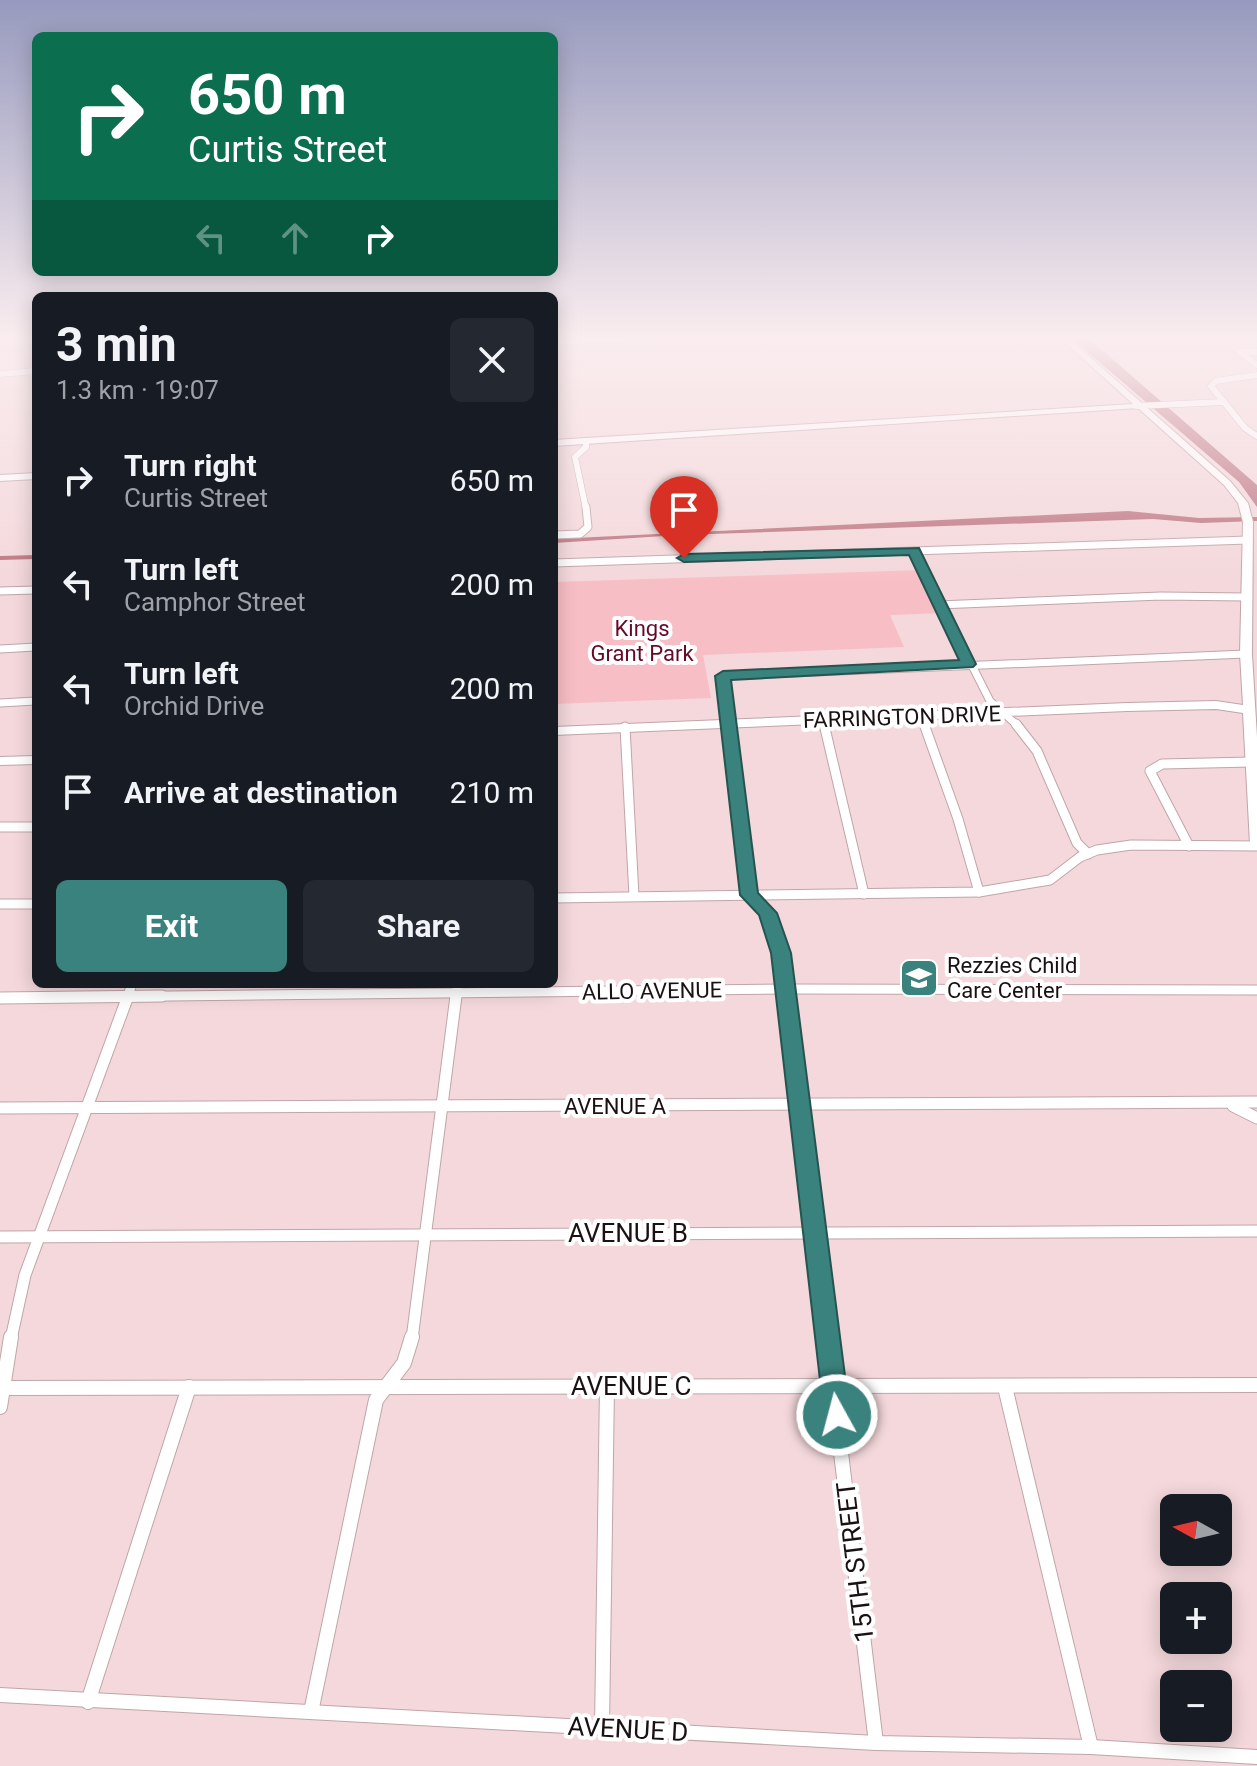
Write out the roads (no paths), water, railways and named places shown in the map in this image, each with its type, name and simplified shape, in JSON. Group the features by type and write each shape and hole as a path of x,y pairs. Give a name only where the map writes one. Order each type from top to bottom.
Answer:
{"street":[{"path":"558,443 945,418"},
{"path":"558,898 979,892 1050,880 1088,854 1131,845 1257,845 1246,654 1248,519 1243,503 1227,483 1157,418"},
{"path":"1239,418 1257,436"},
{"path":"558,535 580,534 588,527 581,497 584,486 575,457 586,447 586,441"},
{"path":"0,478 32,476"},
{"path":"558,563 1248,540"},
{"path":"914,551 968,664 990,701 1037,751 1077,843 1088,854"},
{"path":"0,591 32,590"},
{"path":"938,605 1161,596 1246,597"},
{"path":"0,649 32,647"},
{"path":"749,895 723,676 1246,654"},
{"path":"0,703 32,701"},
{"name":"FARRINGTON DRIVE","path":"558,731 1204,705 1250,710"},
{"path":"921,716 958,819 979,892"},
{"path":"823,720 864,894"},
{"path":"625,727 634,896"},
{"path":"0,761 32,760"},
{"path":"1189,846 1150,771 1162,764 1254,768"},
{"path":"0,827 32,827"},
{"name":"15TH STREET","path":"749,895 767,913 776,930 816,1232 876,1743"},
{"path":"0,904 32,904"},
{"path":"311,1712 368,1430 381,1388 404,1363 415,1329 458,988"},
{"path":"0,1407 16,1309 131,990"},
{"name":"ALLO AVENUE","path":"0,998 131,990 1257,990"},
{"name":"AVENUE A","path":"0,1108 1257,1102"},
{"name":"AVENUE A","path":"1230,1104 1257,1118"},
{"name":"AVENUE B","path":"0,1237 1257,1231"},
{"name":"AVENUE C","path":"5,1388 1257,1385"},
{"path":"88,1702 189,1387"},
{"path":"602,1727 607,1387"},
{"path":"1005,1387 1091,1747"},
{"name":"AVENUE D","path":"0,1695 876,1743 1091,1747 1257,1757"}],"waterway":[{"path":"0,558 32,557"}],"place":[{"name":"Rezzies Child Care Center","path":"919,978"}],"park label":[{"name":"Kings Grant Park","path":"642,640"}]}
